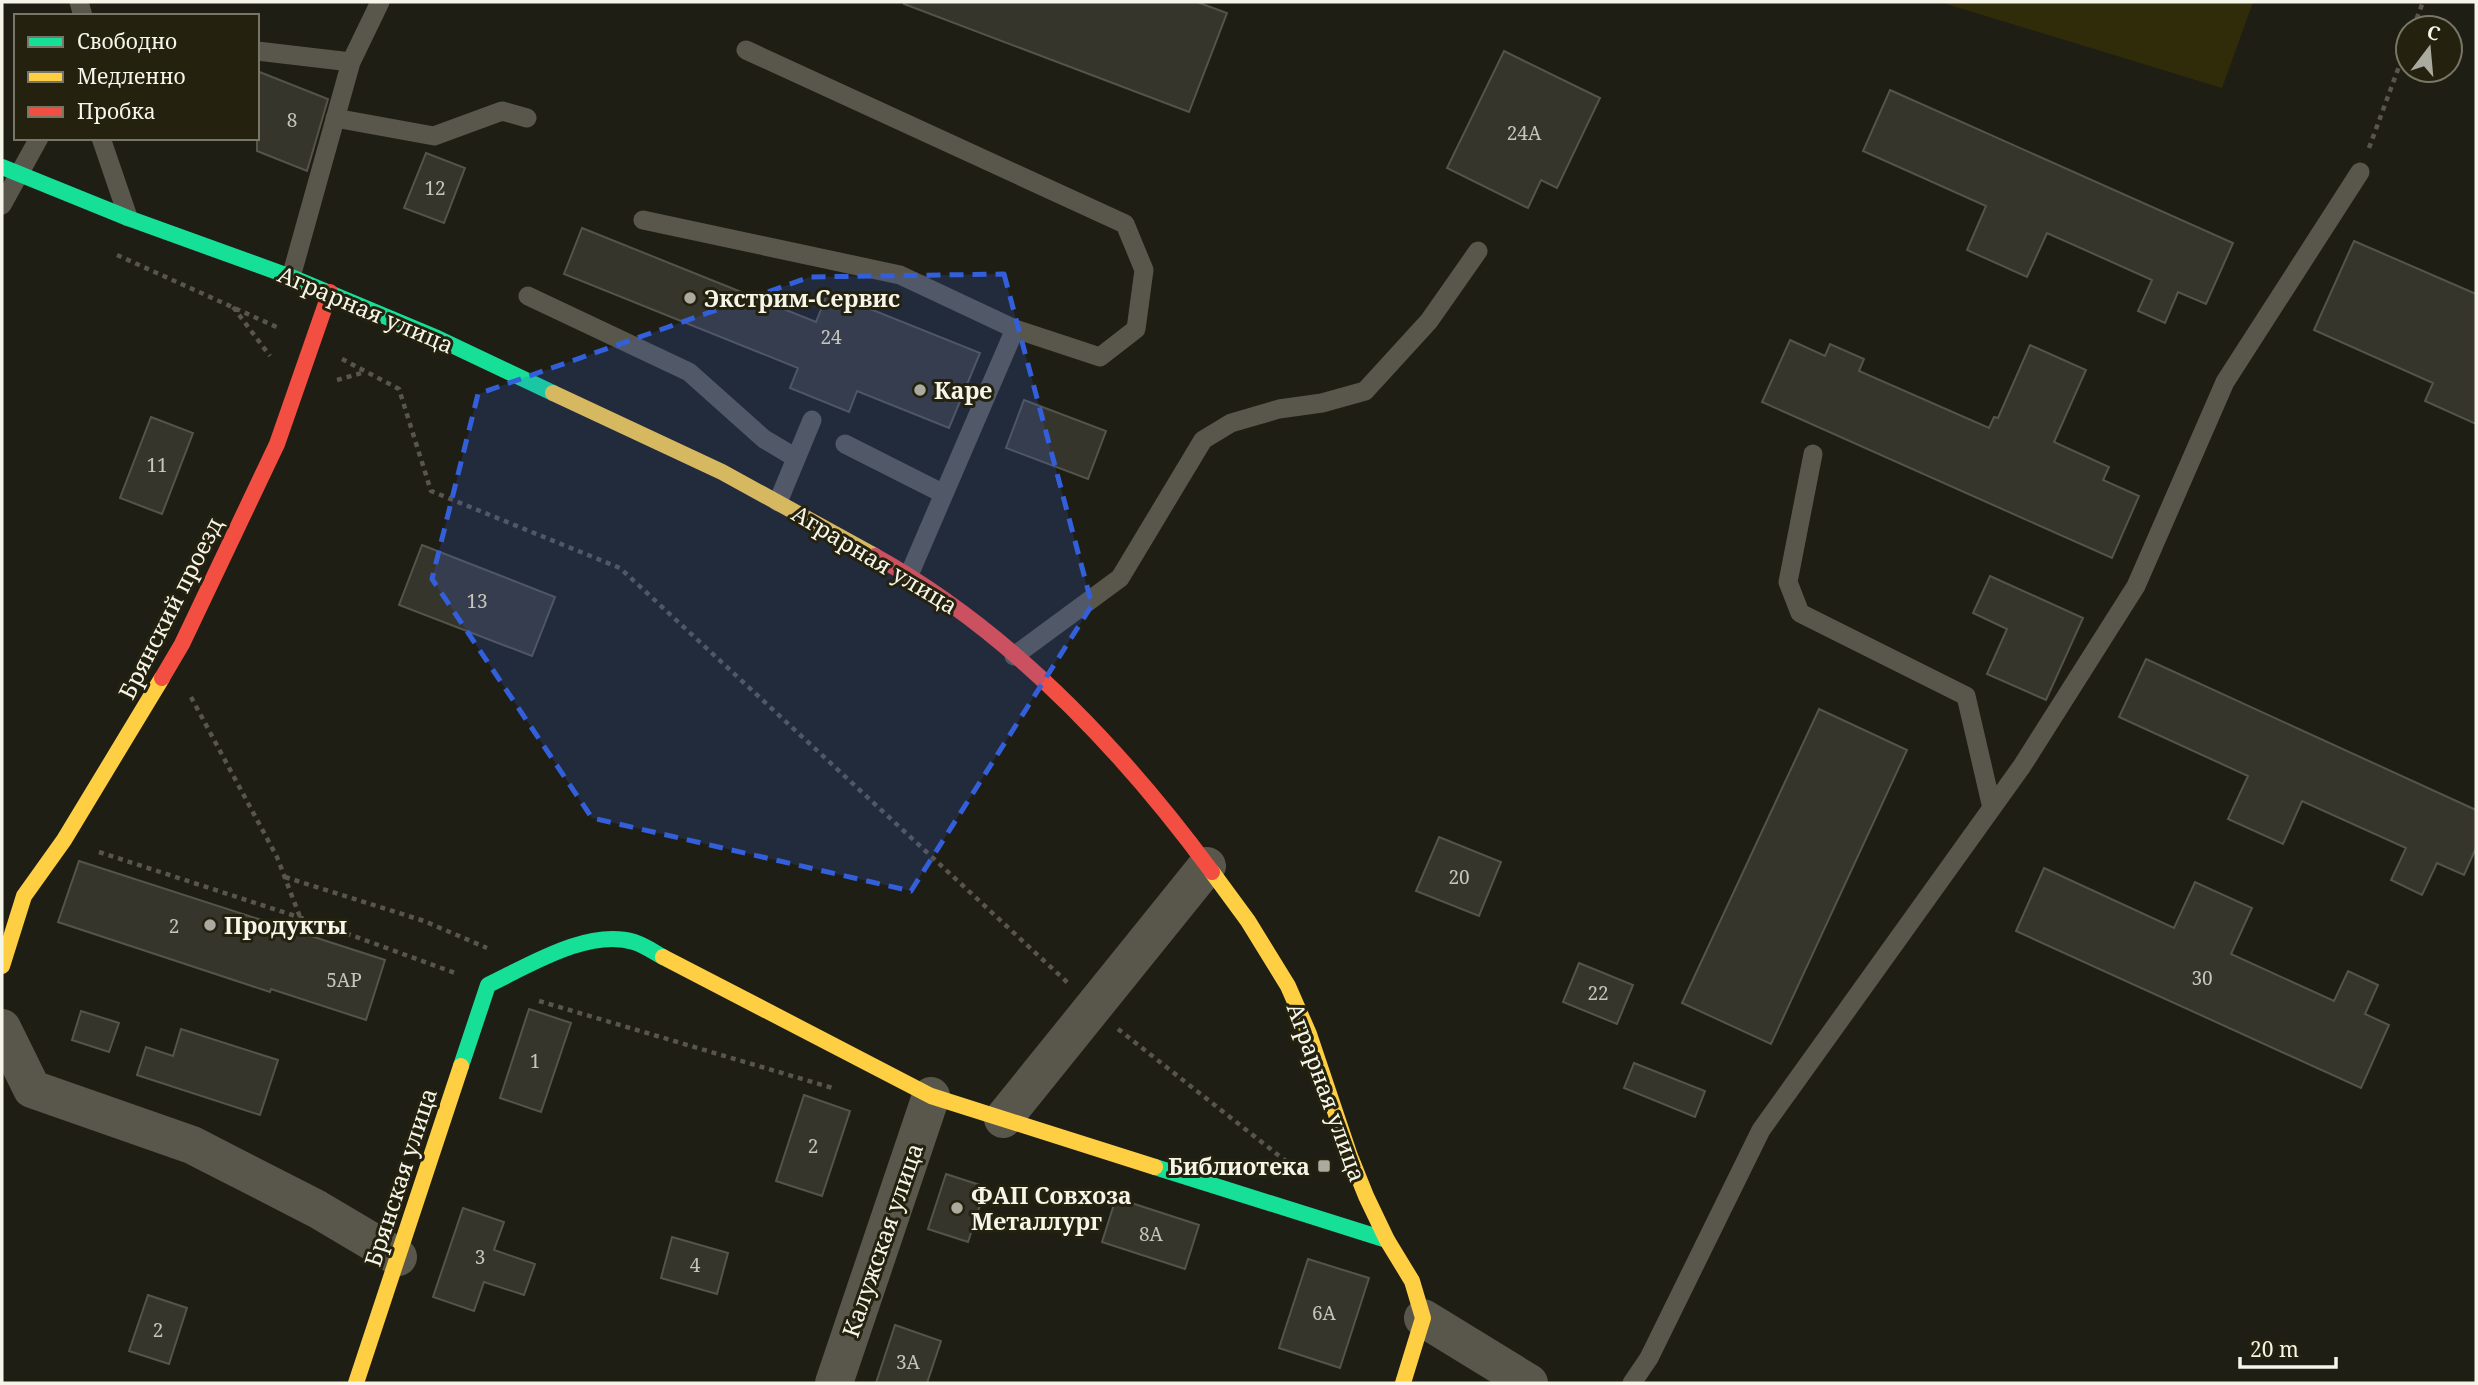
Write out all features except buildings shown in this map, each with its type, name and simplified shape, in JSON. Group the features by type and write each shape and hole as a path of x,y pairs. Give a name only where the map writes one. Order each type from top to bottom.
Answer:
{"street":[{"name":"Аграрная улица","path":"10,171 128,218 330,292 449,343 722,472 909,575 964,613 1014,656 1105,743 1174,821 1248,921 1288,986 1325,1076 1350,1156 1387,1240 1412,1281 1423,1318"},
{"name":"Брянский проезд","path":"2,966 13,892 65,840 172,662 277,444 330,292"},
{"path":"1003,1119 1207,866"},
{"path":"488,985 577,944 612,939 634,942 931,1096 1387,1240"},
{"name":"Брянская улица","path":"356,1383 488,985"},
{"path":"2,1028 32,1089 192,1145 317,1209 398,1256"},
{"name":"Калужская улица","path":"834,1383 931,1096"},
{"path":"1403,1383 1423,1318 1528,1383"}],"lane":[{"path":"291,277 351,62 380,2"},
{"path":"643,220 900,275 1015,329 1100,357 1136,329 1144,270 1125,224 746,50"},
{"path":"259,51 351,62"},
{"path":"335,118 434,136 502,111 527,118"},
{"path":"2,205 10,171 38,140"},
{"path":"102,140 128,218"},
{"path":"1632,1383 1649,1358 1761,1130 2022,766 2136,586 2225,382 2360,172"},
{"path":"1014,656 1121,578 1203,440 1231,423 1279,409 1322,403 1365,391 1429,321 1478,251"},
{"path":"528,296 689,372 764,439 796,458"},
{"path":"909,575 1015,329"},
{"path":"778,502 812,420"},
{"path":"845,444 944,494"},
{"path":"1813,454 1788,582 1800,612 1966,696 1992,808"}],"path":[{"path":"2360,172 2394,80"},
{"path":"112,252 312,343 398,389 431,491 620,568 1127,1037 1310,1181"},
{"path":"233,307 297,391"},
{"path":"172,662 277,857 300,917"},
{"path":"65,840 300,917 488,985 845,1092"},
{"path":"285,877 424,921 529,966"}],"highlighted area":[{"path":"1004,274 1092,605 911,891 592,818 432,579 478,394 810,277"}],"shaded area":[{"path":"1940,2 2253,2 2222,88"}],"traffic: fast":[{"path":"2,167 128,218 291,277 437,338 553,393"},
{"path":"461,1066 488,985 559,951 597,940 634,942 663,957"},
{"path":"1155,1167 1387,1240"}],"traffic: slow":[{"path":"553,393 722,472 875,556"},
{"path":"2,966 24,896 64,840 162,678"},
{"path":"1212,872 1248,921 1288,986 1309,1034 1366,1196 1387,1240 1412,1281 1423,1318 1403,1383"},
{"path":"663,957 931,1096 1155,1167"},
{"path":"356,1383 461,1066"}],"traffic: jam":[{"path":"162,678 182,644 277,444 330,292"},
{"path":"875,556 971,619 1060,696 1140,782 1212,872"}],"place":[{"name":"Экстрим-Сервис","path":"690,298"},
{"name":"Каре","path":"920,390"},
{"name":"Продукты","path":"210,925"},
{"name":"Библиотека","path":"1324,1166"},
{"name":"ФАП Совхоза Металлург","path":"957,1208"}]}
